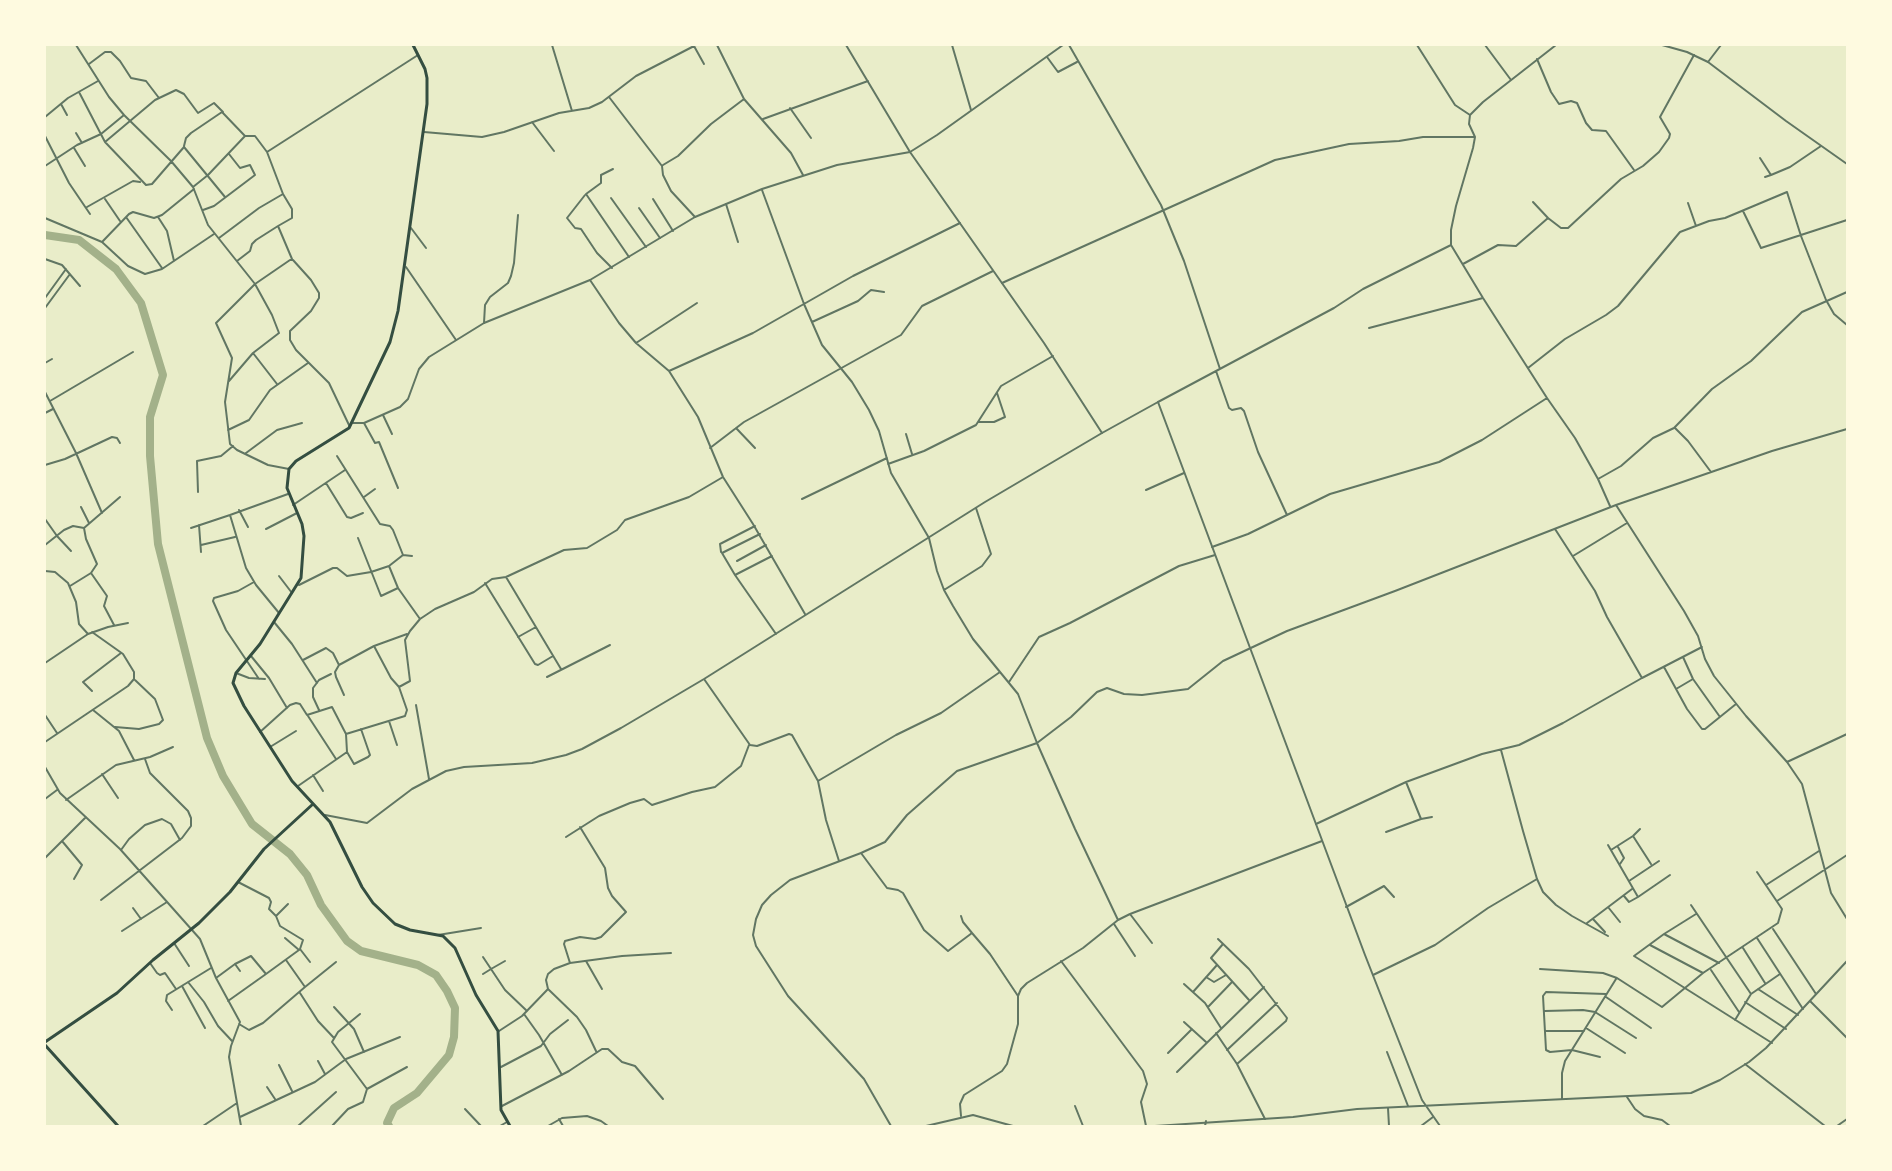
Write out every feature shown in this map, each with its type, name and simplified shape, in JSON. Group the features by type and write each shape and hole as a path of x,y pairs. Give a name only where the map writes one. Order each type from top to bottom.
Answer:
{"main road":[{"path":"413,45 427,78 427,104 398,311 390,342 352,425 296,461 289,469 288,494 304,536 303,570 299,585 251,656 236,673 233,681 234,688 260,732 297,787 324,815 341,843 362,887 380,910 399,926 438,935 449,940 455,948 476,995 498,1031 501,1067 500,1107 510,1126"},
{"path":"118,1126 45,1043 117,993 192,930 218,905 264,849 313,804"}],"street":[{"path":"76,45 98,81 124,115 171,161 194,188 207,223 255,284 272,315 279,333 253,353 229,381"},
{"path":"552,45 572,111"},
{"path":"424,132 482,137 559,113 589,108 609,97 636,76 695,45 704,64"},
{"path":"717,45 744,99 791,153 803,175"},
{"path":"846,45 910,152 1053,356 1102,433"},
{"path":"952,45 971,110"},
{"path":"278,226 292,259 311,280 319,293 311,311 289,333 290,340 296,350 329,383 352,425 364,423 404,404 408,399 417,372 429,357 484,322 590,280 695,217 762,189 837,165 910,152 1063,45"},
{"path":"1069,45 1163,210 1184,261 1220,369"},
{"path":"1417,45 1455,105 1470,115"},
{"path":"1485,45 1511,80"},
{"path":"1556,45 1470,115 1469,124 1475,137 1451,230 1451,244 1483,298 1575,438 1611,507"},
{"path":"1662,45 1708,62 1847,164"},
{"path":"1708,62 1721,45"},
{"path":"88,65 105,52 111,52 131,78 146,81 159,98"},
{"path":"267,152 418,55"},
{"path":"1533,202 1561,228 1568,228 1621,179 1643,166 1659,152 1670,134 1660,117 1694,55"},
{"path":"1047,57 1059,72 1077,62"},
{"path":"1538,59 1551,92 1559,104 1571,101 1577,103 1586,123 1592,130 1606,131 1634,170"},
{"path":"45,117 98,81"},
{"path":"763,119 868,81"},
{"path":"105,142 166,93 180,90 198,113 214,104 245,136 255,136 267,152 290,206 292,218 256,240 250,251 237,261"},
{"path":"79,92 105,142 148,186 184,147 186,138 191,132 223,112"},
{"path":"609,97 662,166 666,183 695,217"},
{"path":"662,166 683,152 711,124 744,99"},
{"path":"61,104 67,116"},
{"path":"790,108 811,138"},
{"path":"45,166 101,134 124,115"},
{"path":"532,123 554,151"},
{"path":"76,133 82,143"},
{"path":"45,136 69,183 90,214"},
{"path":"102,242 120,221 133,212 150,217 162,215 208,175 245,136"},
{"path":"1001,283 1275,160 1349,144 1400,141 1423,137 1475,137"},
{"path":"1765,177 1790,167 1821,146"},
{"path":"184,147 225,197"},
{"path":"74,148 85,166"},
{"path":"203,210 214,206 255,174 248,164 240,168 229,154"},
{"path":"1760,158 1771,175"},
{"path":"612,268 597,253 581,230 575,228 567,218 586,194 601,183 602,175 614,169"},
{"path":"86,208 133,181 142,182"},
{"path":"762,189 804,304 825,350 841,367 869,410 879,431 888,464 899,489 929,538 944,590 974,639 1018,694 1037,743 1118,921"},
{"path":"1528,368 1565,339 1618,306 1680,232 1725,218 1787,192 1826,300 1834,314 1847,325"},
{"path":"219,238 259,208 283,194"},
{"path":"586,194 629,257"},
{"path":"105,198 120,221"},
{"path":"611,198 646,247"},
{"path":"653,199 674,231"},
{"path":"1688,203 1696,226"},
{"path":"726,204 738,242"},
{"path":"639,208 660,239"},
{"path":"1743,211 1761,248 1847,220"},
{"path":"484,322 485,305 490,297 508,283 511,276 518,215"},
{"path":"126,217 162,269"},
{"path":"158,217 167,231 174,261"},
{"path":"45,218 102,242 131,268 145,274 162,269 214,234"},
{"path":"1463,264 1498,246 1516,246 1548,218"},
{"path":"669,371 753,333 853,276 960,223"},
{"path":"409,226 426,248"},
{"path":"324,815 367,823 411,789 453,769 532,762 566,755 606,737 704,680 976,508 1102,433 1334,308 1363,289 1451,244"},
{"path":"45,259 66,268 80,286"},
{"path":"289,469 268,465 233,446 229,440 225,402 232,358 216,321 255,284 292,259"},
{"path":"404,264 456,340"},
{"path":"45,298 66,268"},
{"path":"710,448 744,422 901,335 922,306 993,271"},
{"path":"45,308 70,273"},
{"path":"590,280 636,344 669,371 698,417 723,477 760,534 806,615"},
{"path":"812,322 858,301 871,290 884,292"},
{"path":"1598,479 1621,466 1653,438 1674,428 1712,390 1750,361 1796,317 1826,300 1847,292"},
{"path":"1369,328 1483,298"},
{"path":"636,344 697,303"},
{"path":"50,401 133,352"},
{"path":"253,353 277,384"},
{"path":"888,464 975,425 1001,386 1053,356"},
{"path":"45,363 52,359"},
{"path":"228,430 249,420 265,394 308,363"},
{"path":"1216,371 1228,408 1231,410 1241,408 1244,411 1258,452 1287,515"},
{"path":"45,392 76,453 102,513"},
{"path":"979,422 994,422 1005,417 996,393"},
{"path":"1212,547 1248,534 1330,494 1439,462 1482,440 1547,398"},
{"path":"1158,402 1346,907 1426,1106 1440,1126"},
{"path":"45,413 53,409"},
{"path":"383,415 392,434"},
{"path":"246,453 277,430 302,423"},
{"path":"364,423 375,442 379,442 398,488"},
{"path":"736,428 755,448"},
{"path":"1674,428 1688,441 1711,472"},
{"path":"891,1126 868,1086 848,1060 788,996 762,957 753,935 759,911 779,887 790,880 885,842 907,815 957,771 1037,743 1071,717 1097,692 1107,688 1124,694 1188,689 1223,661 1287,631 1616,505 1847,429"},
{"path":"906,434 912,455"},
{"path":"45,465 65,459 112,437 117,438 120,443"},
{"path":"198,492 197,461 221,456 233,446"},
{"path":"337,456 380,524 390,526 393,530 403,555"},
{"path":"802,499 886,458"},
{"path":"293,505 346,470"},
{"path":"1146,490 1184,473"},
{"path":"399,687 410,681 405,640 407,634 420,619 435,609 474,592 492,579 506,577 558,552 587,548 617,530 625,520 689,496 723,477"},
{"path":"326,483 347,517 352,518 363,513"},
{"path":"364,497 375,489"},
{"path":"191,528 288,494"},
{"path":"45,545 73,526 84,528 120,497"},
{"path":"1616,505 1684,611 1698,636 1705,659 1714,676 1787,762 1802,784 1831,893 1847,919"},
{"path":"81,507 90,524"},
{"path":"944,590 982,566 991,554 976,508"},
{"path":"239,510 248,527"},
{"path":"266,530 297,513"},
{"path":"230,515 235,537 254,582 279,613"},
{"path":"45,519 71,551"},
{"path":"1573,556 1627,523"},
{"path":"200,525 201,552"},
{"path":"755,526 720,544 735,575 776,634"},
{"path":"70,586 91,573 97,564 86,539 84,528"},
{"path":"1555,529 1595,591 1607,617 1642,678"},
{"path":"722,552 760,534"},
{"path":"201,544 235,537"},
{"path":"358,538 380,595 398,588"},
{"path":"737,561 766,545"},
{"path":"299,585 335,567 347,576 389,566 403,555 412,556"},
{"path":"1009,682 1039,637 1179,566 1215,555"},
{"path":"735,575 772,556"},
{"path":"389,566 398,588 420,619"},
{"path":"45,571 60,575 70,586 76,602 79,624 88,634"},
{"path":"91,573 107,596 105,606 114,626"},
{"path":"279,576 292,594"},
{"path":"506,577 561,669"},
{"path":"254,582 238,591 214,598 213,601 226,630 259,679"},
{"path":"484,583 537,665 553,656"},
{"path":"274,622 292,644 317,683"},
{"path":"45,663 92,632 128,623"},
{"path":"518,638 536,627"},
{"path":"45,742 128,686 134,679 134,672 121,652 92,632"},
{"path":"344,694 335,672 339,665 374,646 407,634"},
{"path":"547,677 610,645"},
{"path":"346,734 405,716 407,712 399,687 391,678 374,646"},
{"path":"1316,824 1406,782 1482,754 1519,745 1702,647"},
{"path":"302,661 326,648 333,653 339,665"},
{"path":"92,691 83,681 121,652"},
{"path":"251,656 269,678 287,708"},
{"path":"1683,657 1694,679 1720,717"},
{"path":"1664,667 1702,729 1736,704"},
{"path":"818,781 896,735 941,714 1001,672"},
{"path":"236,673 265,679"},
{"path":"319,710 313,697 313,688 331,674"},
{"path":"115,728 139,729 159,724 163,720 155,699 134,679"},
{"path":"1676,689 1694,679"},
{"path":"704,680 749,744 757,746 789,734 792,735 818,781 826,820 839,861"},
{"path":"260,732 293,703 298,703 336,759"},
{"path":"416,705 429,779"},
{"path":"307,715 333,708 346,734 347,752 354,764 370,755 361,729"},
{"path":"93,710 115,728 126,741 135,760"},
{"path":"45,715 57,734"},
{"path":"389,721 397,745"},
{"path":"270,747 297,731"},
{"path":"1787,762 1847,734"},
{"path":"566,837 615,808 644,799 652,805 715,787 741,766 749,744"},
{"path":"66,800 102,774 127,761 145,759 173,747"},
{"path":"1501,750 1537,879 1549,899 1572,916 1608,936 1593,919"},
{"path":"297,787 347,752"},
{"path":"127,761 131,753"},
{"path":"101,900 180,840 192,822 186,807 150,773 145,759"},
{"path":"45,767 57,790 66,800 121,850 200,939 216,978 240,1024 249,1030 263,1023 336,962"},
{"path":"102,774 118,798"},
{"path":"313,775 323,790"},
{"path":"1406,782 1421,819"},
{"path":"45,799 57,790"},
{"path":"45,858 86,817"},
{"path":"1386,832 1432,817"},
{"path":"121,850 129,838 145,825 162,819 171,824 180,840"},
{"path":"570,963 565,941 580,937 595,939 601,937 626,912 612,896 608,888 605,868 580,827"},
{"path":"1611,850 1640,829"},
{"path":"1633,836 1652,865"},
{"path":"62,841 82,864 74,879"},
{"path":"1018,996 1027,983 1083,948 1130,914 1322,841"},
{"path":"1608,845 1638,897"},
{"path":"1618,847 1624,858 1619,865"},
{"path":"1766,885 1820,850"},
{"path":"861,853 886,888 903,893 924,930 948,951 972,933"},
{"path":"1777,902 1847,855"},
{"path":"1628,881 1659,861"},
{"path":"1540,969 1603,973 1617,978 1662,1007 1703,973 1778,923 1783,911 1757,872"},
{"path":"1623,896 1629,902 1670,875"},
{"path":"1373,975 1435,945 1488,908 1537,879"},
{"path":"228,1001 300,950 303,940 285,930 269,909 271,902 268,898 238,882"},
{"path":"1346,907 1384,886 1394,897"},
{"path":"1587,923 1632,889"},
{"path":"122,931 167,902"},
{"path":"276,916 288,904"},
{"path":"1691,905 1751,994"},
{"path":"1608,907 1620,922"},
{"path":"134,908 141,919"},
{"path":"1696,913 1634,956 1772,1043"},
{"path":"1130,914 1152,943"},
{"path":"961,916 1018,996 1018,1024 1007,1064 1002,1071 964,1095 960,1104 961,1116"},
{"path":"1114,924 1135,956"},
{"path":"438,935 481,928"},
{"path":"1773,928 1816,994"},
{"path":"1665,934 1719,963"},
{"path":"285,938 310,962"},
{"path":"1758,938 1803,1009"},
{"path":"1218,939 1264,987 1285,1013 1287,1020 1236,1064"},
{"path":"174,943 189,966"},
{"path":"1223,944 1212,956 1249,1000"},
{"path":"1650,944 1703,973"},
{"path":"1743,948 1765,983"},
{"path":"596,1051 577,1017 548,989 546,980 548,974 570,963 671,952"},
{"path":"216,978 251,956 266,974"},
{"path":"483,957 505,990 527,1011"},
{"path":"286,960 305,987"},
{"path":"483,974 504,961"},
{"path":"586,961 602,989"},
{"path":"1061,961 1143,1071 1147,1084 1141,1102 1146,1126"},
{"path":"1155,1126 1265,1119 1357,1109 1691,1093 1708,1087 1745,1065 1772,1043 1847,961"},
{"path":"150,963 159,975 166,975 176,989"},
{"path":"235,964 240,971"},
{"path":"1193,992 1218,965"},
{"path":"172,1010 165,998 212,968"},
{"path":"1710,969 1739,1012"},
{"path":"1735,1020 1751,994 1780,974"},
{"path":"1206,977 1214,982 1226,975"},
{"path":"1562,1099 1563,1065 1617,978"},
{"path":"188,982 204,1002 218,1026 232,1041"},
{"path":"1208,1007 1232,982"},
{"path":"1184,984 1208,1007 1221,1028"},
{"path":"182,986 205,1028"},
{"path":"1177,1072 1264,987"},
{"path":"1758,988 1798,1015"},
{"path":"498,1031 524,1014 548,989"},
{"path":"1600,1057 1572,1050 1547,1051 1544,1047 1546,1031 1543,996 1546,992 1605,995 1651,1028"},
{"path":"299,993 318,1021 334,1038"},
{"path":"1810,1000 1847,1038"},
{"path":"1745,1002 1786,1029"},
{"path":"1227,1050 1277,1004"},
{"path":"334,1007 356,1032 364,1052"},
{"path":"1545,1011 1595,1012 1636,1038"},
{"path":"360,1014 334,1038 333,1044 368,1089"},
{"path":"524,1014 562,1075"},
{"path":"501,1067 543,1043 550,1034 568,1020"},
{"path":"1184,1022 1206,1042"},
{"path":"240,1024 232,1041 229,1057 241,1126"},
{"path":"1168,1053 1191,1029"},
{"path":"1546,1031 1585,1030 1625,1053"},
{"path":"1216,1033 1236,1064 1265,1119"},
{"path":"240,1117 315,1082 346,1059 400,1036"},
{"path":"500,1107 562,1075 596,1051 608,1049 622,1062 634,1066 663,1099"},
{"path":"1387,1052 1408,1106"},
{"path":"318,1060 326,1074"},
{"path":"279,1065 292,1091"},
{"path":"1745,1065 1825,1126"},
{"path":"332,1126 348,1109 363,1102 368,1089 407,1067"},
{"path":"267,1087 276,1099"},
{"path":"298,1126 336,1092"},
{"path":"1627,1096 1640,1113 1648,1118 1662,1120 1670,1126"},
{"path":"203,1126 237,1103"},
{"path":"1075,1106 1083,1126"},
{"path":"1388,1108 1389,1126"},
{"path":"465,1109 481,1126"},
{"path":"548,1126 559,1119 591,1116 607,1125"},
{"path":"926,1126 961,1116 980,1116 1013,1126"},
{"path":"1421,1126 1434,1117"},
{"path":"559,1119 563,1126"},
{"path":"1837,1126 1847,1119"},
{"path":"1205,1126 1206,1121"},
{"path":"500,1126 507,1122"}],"waterway":[{"path":"45,235 79,240 116,269 141,303 163,375 150,417 150,456 158,544 207,738 223,776 252,824 290,854 307,875 321,905 347,941 361,951 418,965 436,975 455,1008 454,1037 449,1055 417,1093 394,1108 387,1123 389,1126"}]}
